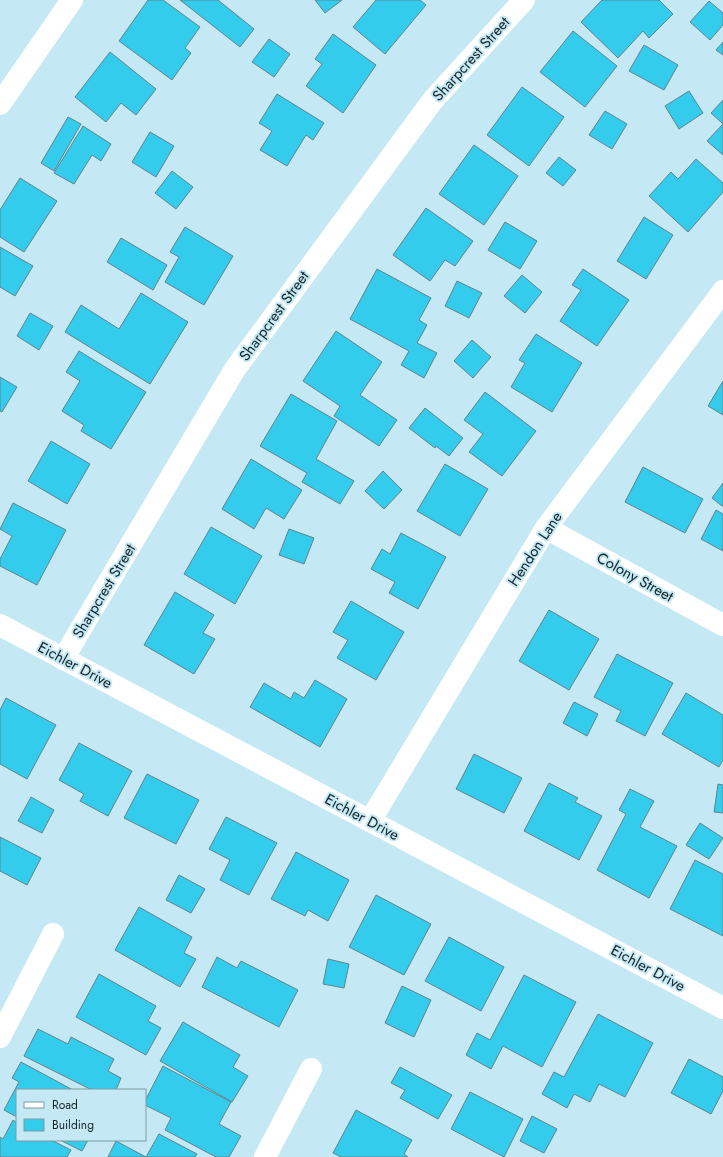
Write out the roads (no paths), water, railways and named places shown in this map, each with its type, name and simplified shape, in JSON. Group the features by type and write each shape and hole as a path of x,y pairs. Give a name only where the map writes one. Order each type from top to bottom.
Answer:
{"street":[{"path":"0,104 72,0"},
{"name":"Sharpcrest Street","path":"64,659 235,370 433,100 524,0"},
{"name":"Hendon Lane","path":"370,821 546,528 723,291"},
{"name":"Colony Street","path":"546,528 723,626"},
{"name":"Eichler Drive","path":"0,625 723,1008"},
{"path":"0,1037 54,934"},
{"path":"265,1157 311,1069"}]}
